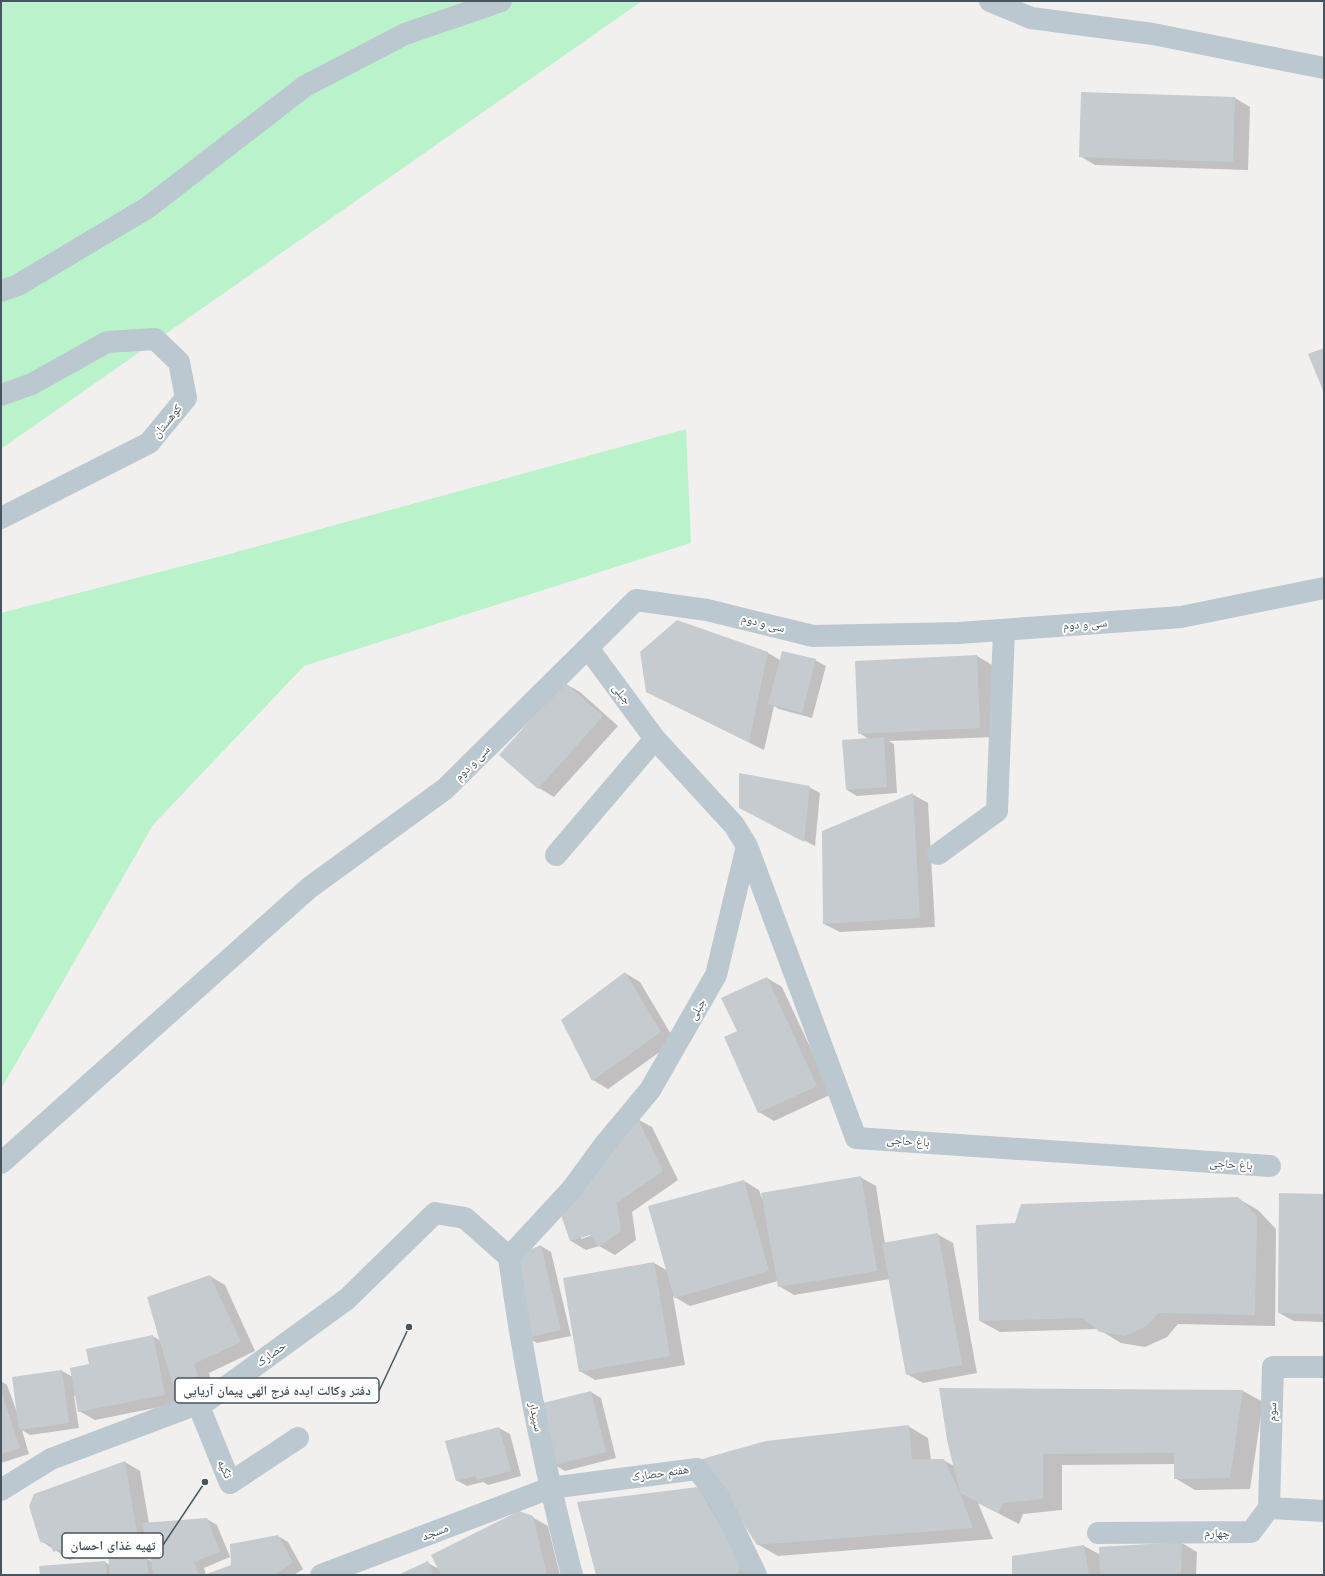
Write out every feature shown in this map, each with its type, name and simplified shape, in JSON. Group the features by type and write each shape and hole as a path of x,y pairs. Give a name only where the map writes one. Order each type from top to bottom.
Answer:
{"street":[{"path":"1,291 18,285 147,208 305,86 405,34 501,1"},
{"path":"990,1 1031,18 1153,34 1324,68"},
{"name":"کوهستان","path":"1,395 32,384 108,342 155,339 179,362 186,398 149,443 70,485 1,518"},
{"name":"سی و دوم","path":"1,1163 309,888 445,789 636,600 707,610 813,636 959,633 1181,617 1324,588"},
{"path":"938,854 997,811 1004,630"},
{"name":"جبلی","path":"509,1257 572,1189 654,1083 716,975 747,846 734,825 656,739 588,648"},
{"path":"556,855 656,739"},
{"name":"باغ حاجی","path":"747,846 856,1138 1270,1166"},
{"name":"حصارک","path":"1,1490 51,1459 208,1400 346,1299 435,1213 465,1218 509,1257"},
{"name":"سپیدار","path":"509,1257 516,1314 550,1488 572,1575"},
{"name":"سوم","path":"1269,1508 1273,1367 1324,1367"},
{"name":"تکیه","path":"198,1404 230,1483 298,1438"},
{"name":"هفتم حصارک","path":"550,1488 697,1469 718,1496 756,1575"},
{"name":"مسجد","path":"321,1575 550,1488"},
{"path":"1269,1508 1324,1511"},
{"name":"چهارم","path":"1098,1533 1251,1532 1269,1508"}],"green space":[{"path":"1,1 642,1 1,449"},
{"path":"686,429 691,543 304,666 153,825 1,1089 1,613 233,553"}],"building":[{"path":"1081,92 1235,97 1233,162 1079,157"},
{"path":"1324,348 1324,393 1308,354"},
{"path":"677,620 768,652 749,742 646,692 640,652"},
{"path":"782,651 816,659 802,713 768,704"},
{"path":"977,655 980,728 858,734 855,661"},
{"path":"564,682 603,716 538,789 499,755"},
{"path":"884,737 887,787 846,790 842,740"},
{"path":"739,773 810,786 804,842 739,808"},
{"path":"913,793 920,918 823,924 822,831"},
{"path":"625,972 661,1032 592,1081 561,1020"},
{"path":"767,977 817,1086 758,1113 724,1037 737,1031 721,998"},
{"path":"637,1117 663,1171 617,1203 621,1231 599,1247 590,1235 570,1241 560,1212"},
{"path":"861,1176 877,1271 778,1287 761,1193"},
{"path":"744,1180 769,1271 674,1298 648,1206"},
{"path":"1279,1193 1324,1194 1324,1314 1278,1313"},
{"path":"1238,1197 1257,1216 1255,1315 1158,1313 1147,1326 1125,1336 1100,1332 1082,1318 979,1321 976,1225 1015,1223 1021,1204"},
{"path":"938,1233 962,1365 906,1375 882,1243"},
{"path":"541,1245 561,1330 525,1338 513,1257"},
{"path":"654,1262 670,1356 579,1372 563,1278"},
{"path":"210,1275 241,1342 194,1364 198,1376 172,1383 147,1297"},
{"path":"153,1335 165,1395 78,1412 70,1368 89,1364 86,1349"},
{"path":"62,1370 69,1423 19,1430 12,1377"},
{"path":"939,1388 1243,1390 1230,1478 1174,1479 1174,1453 1043,1454 1043,1499 1003,1503 998,1513 960,1493 947,1440"},
{"path":"1,1391 20,1448 1,1454"},
{"path":"591,1391 606,1452 554,1465 539,1404"},
{"path":"909,1425 912,1459 944,1459 960,1493 973,1528 757,1545 702,1459 766,1441"},
{"path":"499,1427 511,1471 477,1480 476,1476 456,1481 445,1441"},
{"path":"125,1461 138,1537 119,1547 117,1542 104,1546 103,1541 93,1544 92,1539 53,1552 51,1544 40,1542 29,1506 34,1494"},
{"path":"698,1487 740,1560 738,1575 596,1575 577,1502"},
{"path":"519,1511 533,1516 547,1575 441,1575 431,1555"},
{"path":"207,1518 220,1552 194,1562 199,1575 154,1575 142,1523"},
{"path":"278,1535 293,1562 276,1575 204,1575 231,1565 230,1544"},
{"path":"1182,1542 1181,1575 1100,1575 1099,1547"},
{"path":"1084,1545 1089,1575 1012,1575 1012,1556"},
{"path":"108,1555 146,1557 149,1575 110,1575"},
{"path":"105,1561 107,1575 40,1575 39,1566"},
{"path":"428,1561 434,1575 398,1575"}],"place":[{"name":"دفتر وکالت ایده فرج الهی پیمان آریایی","path":"409,1327"},
{"name":"تهیه غذای احسان","path":"205,1482"}]}
